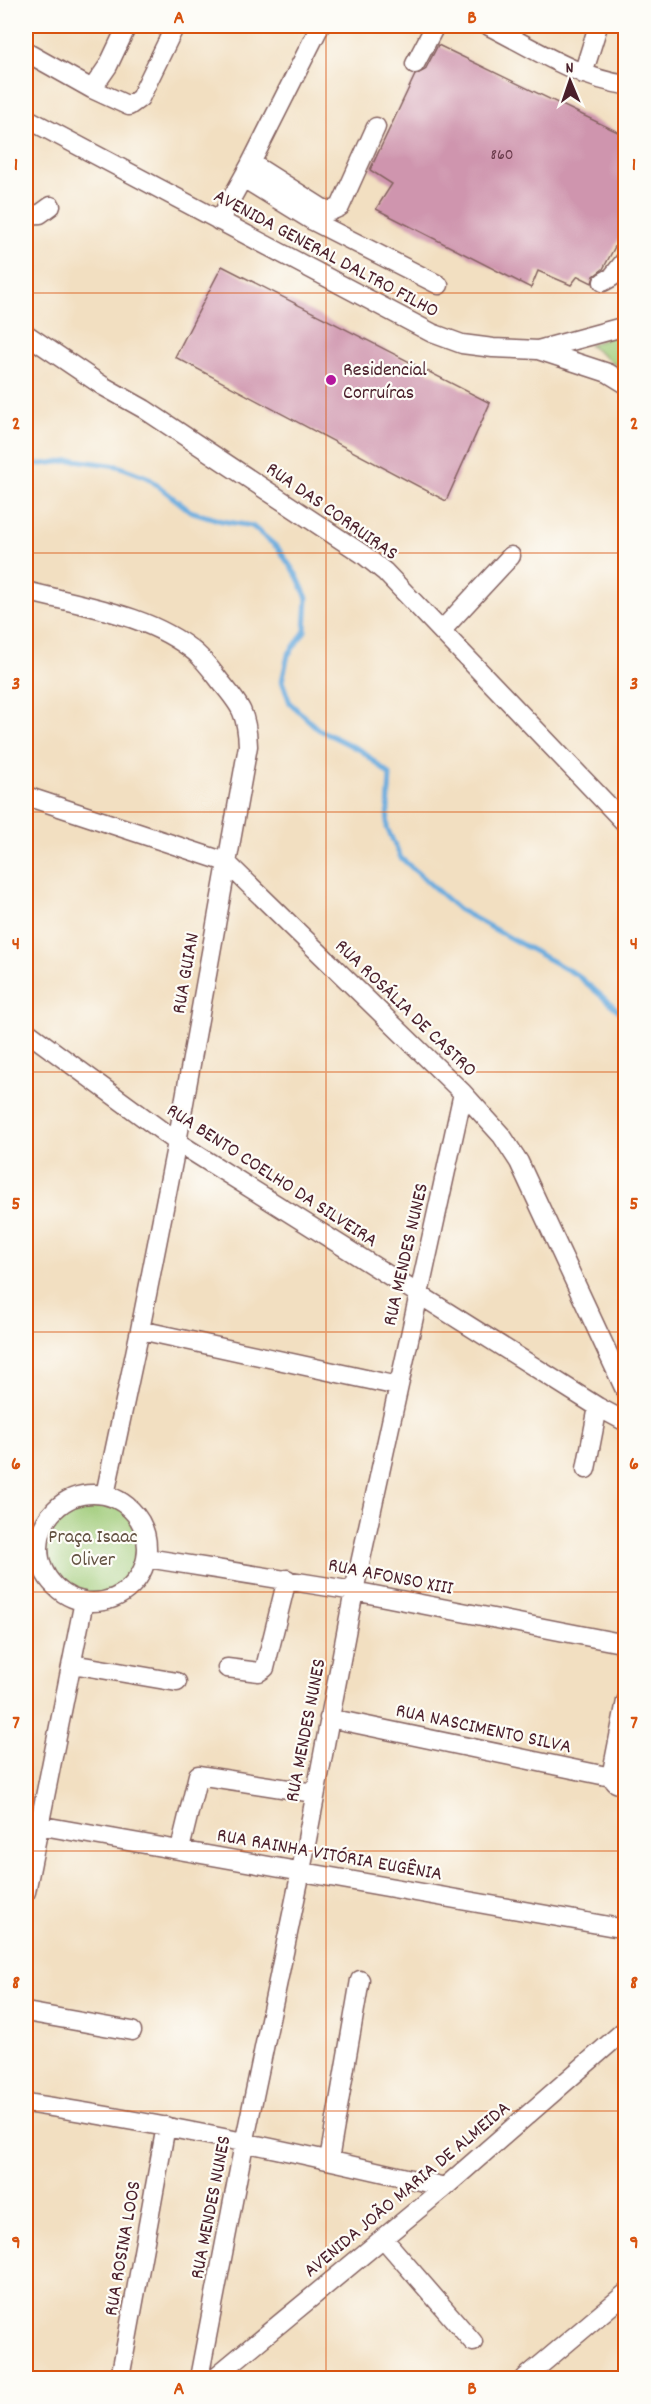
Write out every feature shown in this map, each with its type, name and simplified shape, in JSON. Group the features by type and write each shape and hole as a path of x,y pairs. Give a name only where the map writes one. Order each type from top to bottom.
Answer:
{"street":[{"path":"92,89 108,66 127,26"},
{"path":"26,52 92,89 129,106 140,98 175,26"},
{"path":"219,221 247,172 320,26"},
{"path":"415,64 435,26"},
{"path":"489,26 584,74 606,82 626,85"},
{"path":"584,74 598,26"},
{"name":"AVENIDA GENERAL DALTRO FILHO","path":"26,118 432,333 462,344 538,350 626,326"},
{"path":"247,172 331,211 340,207 376,127"},
{"path":"247,172 313,221 439,285"},
{"path":"26,215 40,214 51,206"},
{"path":"603,282 612,277 626,259"},
{"name":"RUA DAS CORRUIRAS","path":"26,334 103,386 144,409 364,555 385,572 626,824"},
{"path":"538,350 608,373 626,384"},
{"path":"442,630 511,556"},
{"name":"RUA GUIAN","path":"26,591 121,615 165,631 198,654 238,703 247,723 248,746 177,1142 105,1495"},
{"name":"RUA ROSÁLIA DE CASTRO","path":"26,796 226,862 463,1093 502,1136 519,1162 626,1392"},
{"name":"RUA BENTO COELHO DA SILVEIRA","path":"26,1030 177,1142 598,1407 626,1422"},
{"name":"RUA MENDES NUNES","path":"199,2379 244,2144 301,1871 328,1718 354,1591 463,1093"},
{"path":"140,1330 398,1386"},
{"path":"586,1469 598,1407"},
{"path":"87,1494 105,1495 120,1501 133,1511 142,1525 147,1541 147,1558 141,1574 131,1587 117,1597 101,1602 84,1601 68,1596 54,1585 44,1571 33,1537 56,1508 71,1499 87,1494"},
{"name":"RUA AFONSO XIII","path":"147,1558 354,1591 626,1644"},
{"path":"227,1668 259,1672 265,1668 287,1579"},
{"path":"26,1892 32,1824 72,1664 84,1601"},
{"path":"72,1664 177,1682"},
{"path":"610,1776 626,1701"},
{"name":"RUA NASCIMENTO SILVA","path":"328,1718 610,1776 616,1783 626,1787"},
{"path":"180,1849 198,1775 314,1793"},
{"name":"RUA RAINHA VITÓRIA EUGÊNIA","path":"32,1824 626,1929"},
{"path":"329,2160 360,1980"},
{"path":"26,2012 132,2031"},
{"name":"AVENIDA JOÃO MARIA DE ALMEIDA","path":"214,2379 445,2187 626,2029"},
{"path":"26,2103 166,2126 445,2187"},
{"name":"RUA ROSINA LOOS","path":"120,2379 166,2126"},
{"path":"383,2238 473,2342"},
{"path":"525,2379 626,2293"}],"green space":[{"path":"625,332 625,372 589,345"},
{"name":"Praça Isaac Oliver","path":"93,1497 112,1501 127,1512 138,1527 142,1546 138,1565 127,1580 112,1591 93,1595 74,1591 59,1580 48,1565 44,1546 48,1527 59,1512 74,1501"}],"building":[{"path":"438,45 626,136 626,226 603,269 594,276 592,283 578,276 571,285 538,271 531,288 376,209 392,184 370,170 415,75 425,70"},
{"name":"Residencial Corruíras","path":"222,266 490,403 446,501 175,357"}],"waterway":[{"path":"26,463 42,464 75,460 118,466 147,477 190,511 222,521 252,526 278,548 297,576 307,598 305,631 288,655 282,681 290,703 318,729 362,751 390,775 387,828 401,858 458,909 577,975 626,1017"}],"place":[{"name":"Residencial Corruíras","path":"331,380"}]}
